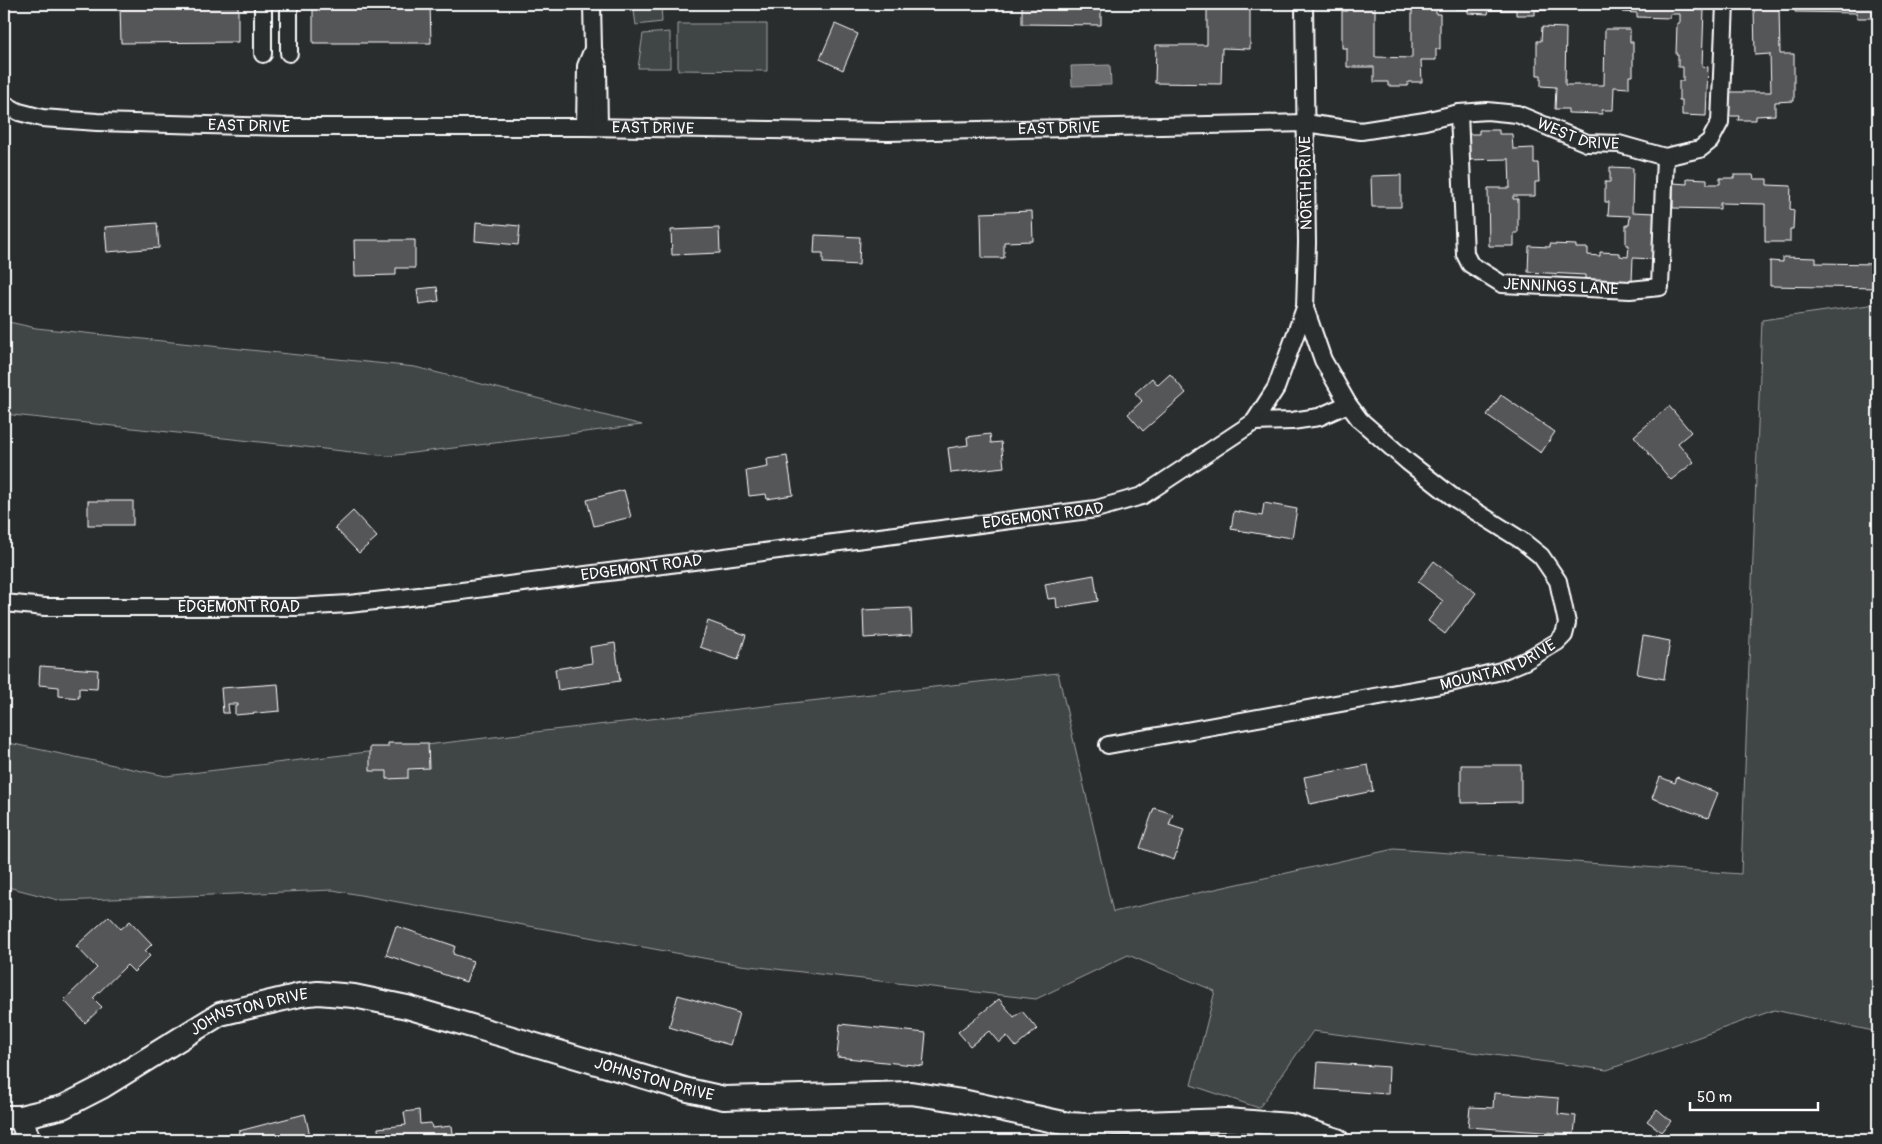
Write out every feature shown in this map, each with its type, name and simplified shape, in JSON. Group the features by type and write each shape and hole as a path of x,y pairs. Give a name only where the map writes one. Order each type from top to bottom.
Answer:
{"street":[{"path":"263,4 263,54"},
{"path":"289,4 289,53"},
{"path":"592,4 592,49 586,66 592,127"},
{"name":"NORTH DRIVE","path":"1304,4 1307,243 1305,308 1323,360"},
{"name":"WEST DRIVE","path":"1305,123 1361,131 1425,121 1459,113 1487,111 1517,114 1587,143 1619,144 1666,157 1700,149 1710,141 1720,122 1725,4"},
{"name":"EAST DRIVE","path":"4,104 19,112 42,118 97,122 284,127 592,127 888,132 1305,123"},
{"name":"JENNINGS LANE","path":"1459,113 1465,254 1470,264 1502,284 1630,290 1660,287 1666,157"},
{"name":"EDGEMONT ROAD","path":"4,603 45,607 296,607 349,604 464,591 1096,509 1142,496 1254,422 1276,388 1305,308"},
{"name":"MOUNTAIN DRIVE","path":"1108,745 1446,684 1501,671 1525,662 1557,642 1564,635 1567,623 1558,581 1541,556 1521,540 1454,498 1408,462 1360,420 1348,404 1323,360"},
{"path":"1254,422 1292,421 1319,417 1348,404"},
{"name":"JOHNSTON DRIVE","path":"12,1117 63,1107 102,1087 220,1014 300,995 318,993 354,996 407,1007 688,1090 724,1098 912,1093 962,1101 1068,1124 1227,1120 1290,1125 1337,1140"},
{"path":"12,1117 29,1140"}],"shaded area":[{"path":"633,4 661,4 662,22 636,25"},
{"path":"678,24 767,24 767,71 678,70"},
{"path":"670,32 670,68 638,68 643,34"},
{"path":"1110,65 1111,85 1072,86 1071,66"},
{"path":"1876,304 1878,359 1878,1032 1774,1010 1607,1070 1313,1031 1259,1108 1191,1085 1215,991 1128,955 1036,999 741,965 333,890 62,901 4,886 4,742 166,776 1058,673 1113,912 1394,849 1741,874 1762,320"},
{"path":"4,321 36,328 415,367 642,425 388,456 4,414"}],"building":[{"path":"120,4 238,4 238,42 121,43"},
{"path":"313,4 430,4 431,43 313,43"},
{"path":"1022,4 1101,4 1101,25 1022,24"},
{"path":"1207,4 1250,4 1250,49 1222,48 1221,84 1155,83 1156,45 1207,45"},
{"path":"1347,4 1375,4 1375,57 1412,58 1412,4 1436,4 1436,14 1440,14 1440,49 1436,49 1436,60 1421,60 1422,82 1408,82 1408,86 1388,86 1388,82 1374,82 1374,67 1347,67 1347,48 1342,48 1342,11 1347,11"},
{"path":"1455,4 1549,4 1549,10 1535,10 1535,15 1516,15 1516,10 1489,10 1488,14 1468,13 1468,9 1455,9"},
{"path":"1623,4 1682,4 1682,9 1704,10 1702,66 1708,67 1706,116 1682,115 1682,100 1679,100 1679,81 1683,81 1683,67 1678,67 1678,55 1676,55 1677,23 1680,23 1680,14 1670,14 1670,18 1637,17 1637,13 1622,12"},
{"path":"1796,4 1878,4 1878,14 1876,14 1876,18 1857,18 1857,13 1795,12"},
{"path":"1754,7 1779,7 1780,54 1794,54 1794,101 1775,102 1775,115 1756,116 1756,120 1738,120 1739,116 1725,116 1725,92 1771,92 1770,54 1755,55"},
{"path":"835,24 858,34 843,70 820,59"},
{"path":"1542,27 1566,28 1565,85 1604,85 1605,29 1630,29 1630,42 1633,42 1633,76 1629,76 1629,88 1614,87 1613,110 1602,110 1602,114 1568,113 1568,109 1555,109 1556,87 1541,86 1541,75 1537,75 1537,41 1541,41"},
{"path":"1479,130 1499,130 1499,134 1512,134 1513,149 1534,148 1534,163 1538,163 1539,182 1535,182 1535,196 1513,196 1513,199 1518,199 1518,233 1514,233 1514,246 1489,246 1488,188 1510,188 1509,159 1465,160 1464,134 1479,134"},
{"path":"1874,166 1878,166 1877,221 1877,186 1874,186"},
{"path":"1610,167 1633,168 1632,212 1655,213 1653,259 1633,258 1632,281 1585,280 1585,275 1528,272 1529,246 1550,247 1550,244 1576,245 1576,248 1588,248 1588,255 1600,256 1600,252 1620,253 1620,256 1628,257 1629,245 1626,245 1626,225 1629,225 1630,216 1608,215 1609,202 1605,202 1605,182 1610,182"},
{"path":"1401,175 1401,207 1372,207 1371,176"},
{"path":"1734,175 1753,175 1754,179 1767,179 1767,185 1791,186 1790,209 1794,210 1793,229 1790,229 1790,242 1765,242 1765,204 1720,203 1720,209 1673,208 1673,183 1687,184 1687,178 1707,179 1707,184 1720,184 1720,178 1734,178"},
{"path":"1032,211 1033,241 1004,242 1004,258 982,258 981,213"},
{"path":"476,222 520,226 518,245 475,241"},
{"path":"157,223 159,248 107,252 105,227"},
{"path":"719,228 720,253 672,255 671,230"},
{"path":"815,235 860,237 859,265 823,263 823,253 814,253"},
{"path":"354,240 415,240 415,268 396,268 396,275 355,276"},
{"path":"1783,257 1816,258 1816,263 1878,264 1878,288 1770,286 1770,261 1783,262"},
{"path":"437,287 439,301 419,304 417,289"},
{"path":"1170,374 1186,393 1143,431 1128,414 1142,401 1135,393 1152,378 1158,385"},
{"path":"1501,395 1555,432 1541,453 1487,415"},
{"path":"1669,406 1691,432 1678,443 1694,462 1671,480 1634,436"},
{"path":"990,434 991,443 1001,442 1004,467 951,473 948,448 968,445 967,437"},
{"path":"787,456 793,495 767,499 766,494 749,496 746,471 768,467 767,459"},
{"path":"624,490 631,517 594,526 587,500"},
{"path":"88,501 133,501 133,525 88,525"},
{"path":"1264,503 1297,509 1292,538 1231,529 1234,511 1262,516"},
{"path":"353,511 377,537 359,553 335,528"},
{"path":"1434,561 1476,593 1445,634 1428,621 1443,601 1418,582"},
{"path":"1094,575 1098,601 1057,608 1056,598 1048,599 1045,584"},
{"path":"911,608 912,635 864,638 863,610"},
{"path":"708,621 746,635 738,660 700,647"},
{"path":"1643,636 1670,641 1664,679 1637,674"},
{"path":"615,643 620,681 558,690 555,669 592,663 590,647"},
{"path":"40,666 98,670 97,689 79,688 79,698 59,696 59,687 39,685"},
{"path":"278,684 280,711 235,715 235,706 238,706 238,704 228,704 229,713 223,713 221,688"},
{"path":"388,743 428,743 429,768 408,769 408,778 387,779 387,771 370,771 370,747 388,747"},
{"path":"1368,765 1373,791 1310,804 1304,777"},
{"path":"1461,765 1521,765 1521,802 1461,803"},
{"path":"1660,777 1675,783 1677,777 1718,793 1708,818 1652,798"},
{"path":"1154,808 1173,814 1169,825 1184,830 1174,860 1140,848"},
{"path":"109,916 121,929 130,921 152,944 145,951 150,956 134,972 127,965 93,998 102,1007 85,1023 64,1000 97,968 76,946"},
{"path":"396,926 455,946 453,954 473,961 466,982 386,955"},
{"path":"678,995 739,1013 730,1045 669,1027"},
{"path":"999,999 1014,1017 1022,1011 1037,1029 1016,1047 1007,1036 999,1043 989,1031 970,1046 958,1032"},
{"path":"840,1024 926,1033 923,1066 837,1057"},
{"path":"1318,1062 1389,1067 1388,1094 1316,1089"},
{"path":"1494,1093 1559,1098 1558,1114 1576,1116 1574,1134 1468,1127 1470,1107 1493,1108"},
{"path":"1657,1109 1671,1121 1662,1132 1647,1121"},
{"path":"419,1110 420,1124 431,1123 432,1128 452,1126 454,1140 379,1140 378,1128 406,1125 404,1112"},
{"path":"305,1114 311,1140 241,1140 239,1131"}]}
